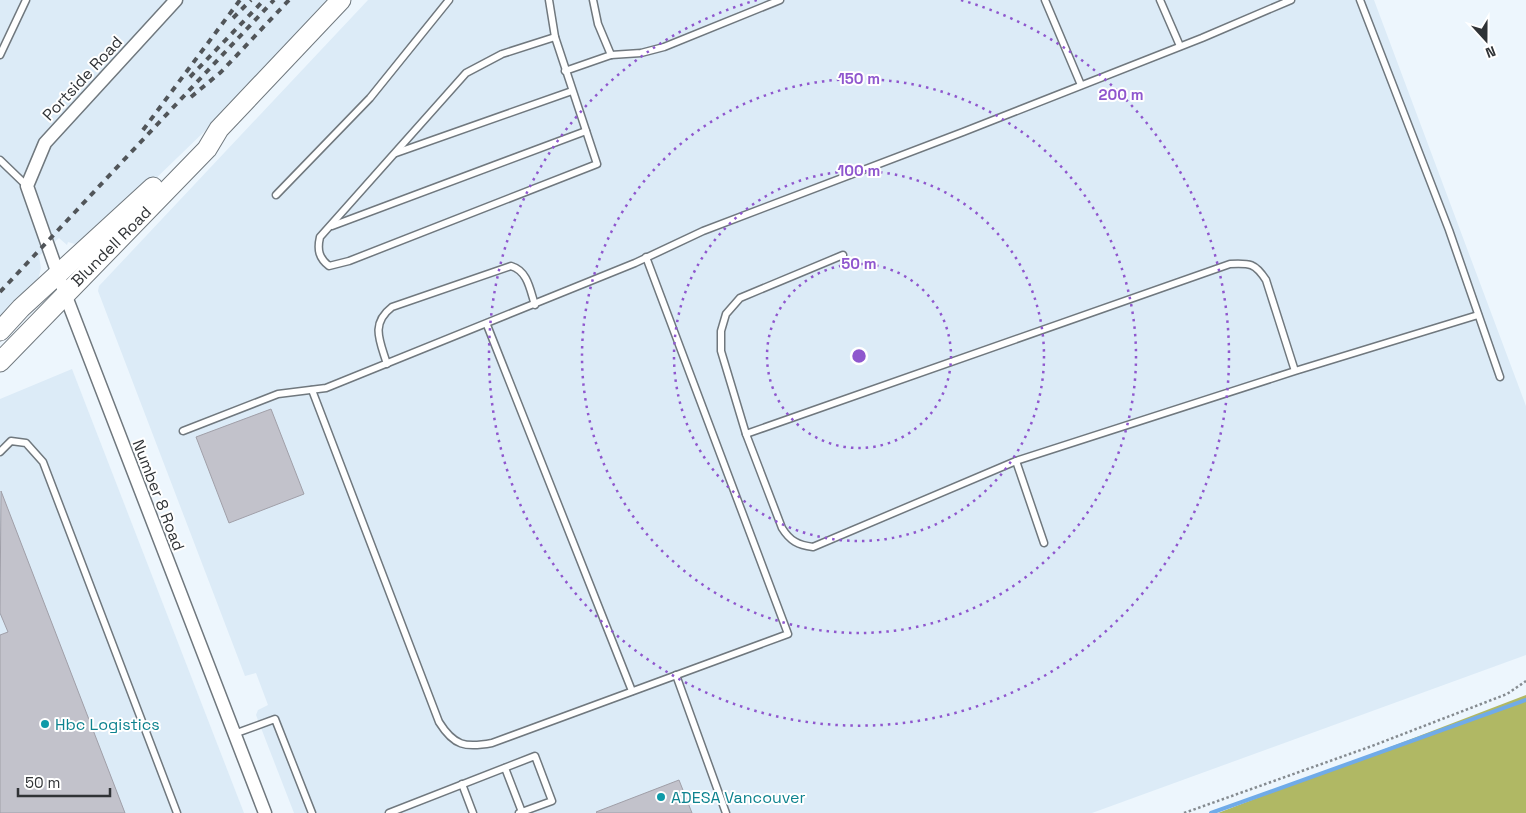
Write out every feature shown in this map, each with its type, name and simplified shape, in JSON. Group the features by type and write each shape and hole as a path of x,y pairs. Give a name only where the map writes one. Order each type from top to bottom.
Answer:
{"main road":[{"name":"Blundell Road","path":"0,362 207,148 219,129 341,0"},
{"name":"Blundell Road","path":"0,331 58,274 201,141 219,129"}],"street":[{"name":"Portside Road","path":"27,186 45,143 176,0"},
{"name":"Number 8 Road","path":"27,186 64,294 265,813"}],"lane":[{"path":"0,55 26,0"},
{"path":"276,195 370,98 448,0"},
{"path":"549,0 554,37 597,164 349,261 330,266 322,260 318,248 320,237 466,73 502,54 554,37"},
{"path":"593,0 598,24 611,55"},
{"path":"565,71 611,55 641,53 664,47 780,0"},
{"path":"1045,0 1081,85"},
{"path":"1160,0 1180,46"},
{"path":"183,431 278,394 326,388 535,305 703,231 1081,85 1290,0"},
{"path":"1360,0 1449,230 1500,378"},
{"path":"395,154 572,91"},
{"path":"330,227 586,131"},
{"path":"0,160 27,186"},
{"path":"843,255 740,298 726,314 722,331 721,351 746,434 782,528 789,539 802,545 813,546 1016,461 1295,371 1478,315"},
{"path":"312,390 439,722 449,738 464,745 492,743 788,634 646,257"},
{"path":"746,434 1230,264 1248,264 1259,268 1266,280 1295,371"},
{"path":"387,364 378,325 382,315 392,307 511,266 519,268 526,277 535,305"},
{"path":"487,324 632,691"},
{"path":"0,452 11,441 26,443 43,462 177,813"},
{"path":"1016,461 1044,543"},
{"path":"676,675 726,813"},
{"path":"234,734 275,719 312,813"},
{"path":"389,813 535,756 552,800 521,812 505,768"},
{"path":"462,784 473,813"}],"path":[{"path":"1184,813 1498,697 1526,681"}],"shaded area":[{"path":"0,0 331,0 237,100 148,186 75,246 75,244 68,242 67,245 59,238 39,256 41,268 38,280 0,321"},
{"path":"368,0 1374,0 1526,406 1526,655 1092,813 294,813 256,715 258,710 268,705 256,673 245,676 98,291 99,286"},
{"path":"72,369 244,813 0,813 0,399"}],"green space":[{"path":"1526,695 1526,813 1218,813"}],"building":[{"path":"271,409 304,494 229,523 196,437"},
{"name":"Hbc Logistics","path":"1,491 125,813 0,813 0,635 8,632 0,613"},
{"name":"ADESA Vancouver","path":"679,780 692,813 596,812"}],"waterway":[{"path":"1211,813 1526,700"}],"railway":[{"path":"143,130 240,0"},
{"path":"233,18 251,0"},
{"path":"190,77 264,0"},
{"path":"0,292 274,0"},
{"path":"191,97 221,72 289,0"}],"place":[{"name":"Hbc Logistics","path":"45,724"},
{"name":"ADESA Vancouver","path":"661,797"}]}
